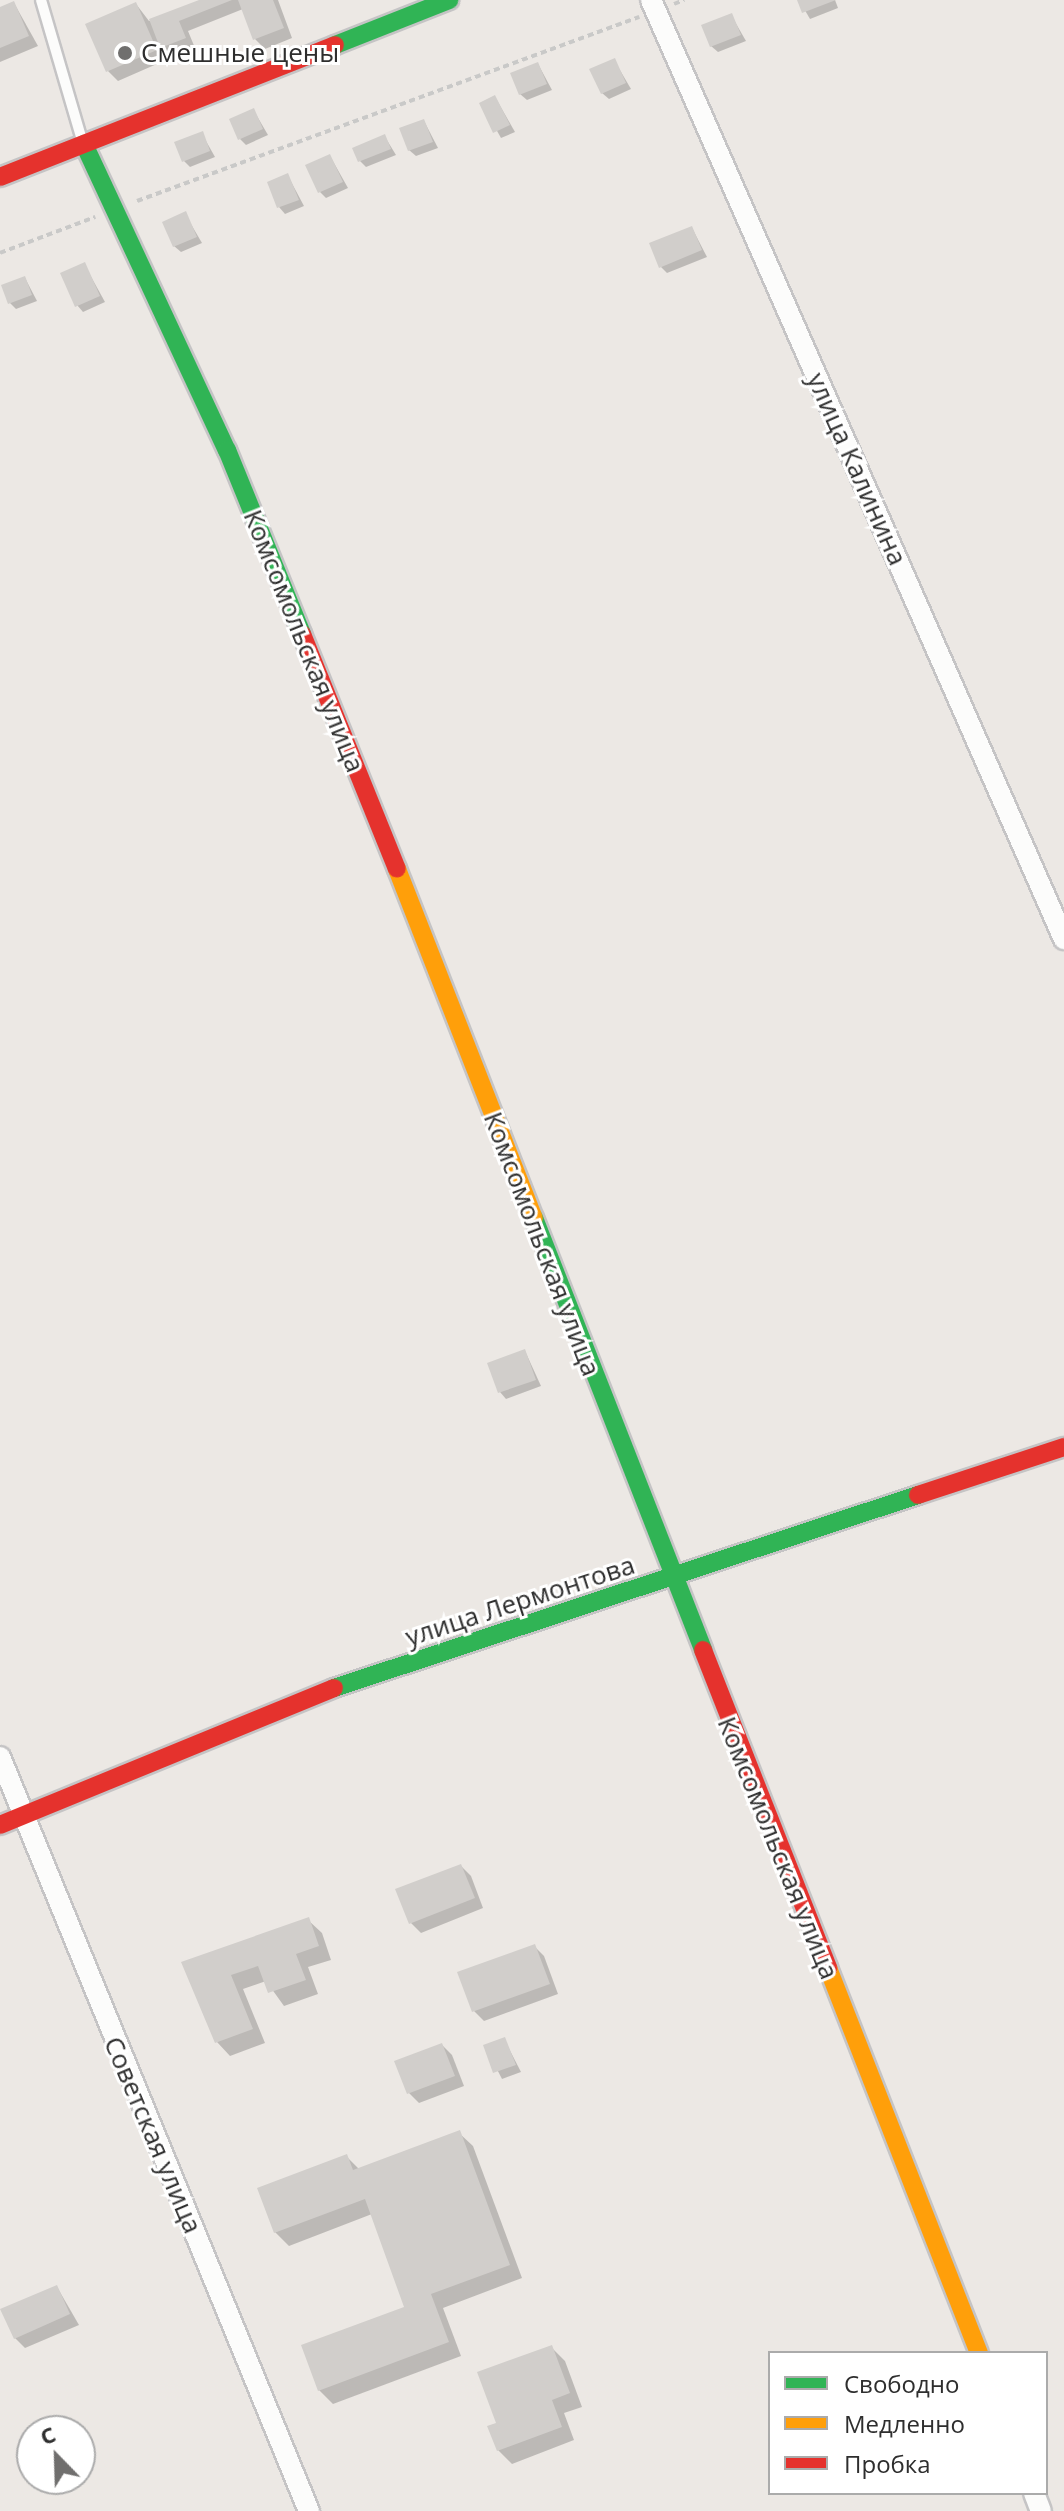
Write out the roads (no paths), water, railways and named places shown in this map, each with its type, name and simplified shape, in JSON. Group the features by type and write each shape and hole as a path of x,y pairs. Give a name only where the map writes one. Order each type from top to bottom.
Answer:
{"street":[{"path":"0,177 449,0"},
{"name":"улица Калинина","path":"653,6 1064,939"},
{"name":"Комсомольская улица","path":"84,144 227,450 387,845 671,1579 978,2351"},
{"name":"улица Лермонтова","path":"0,1825 294,1701 1064,1447"},
{"name":"Советская улица","path":"0,1757 21,1816 309,2511"}],"lane":[{"path":"41,0 84,144"}],"place":[{"name":"Смешные цены","path":"125,53"}]}
